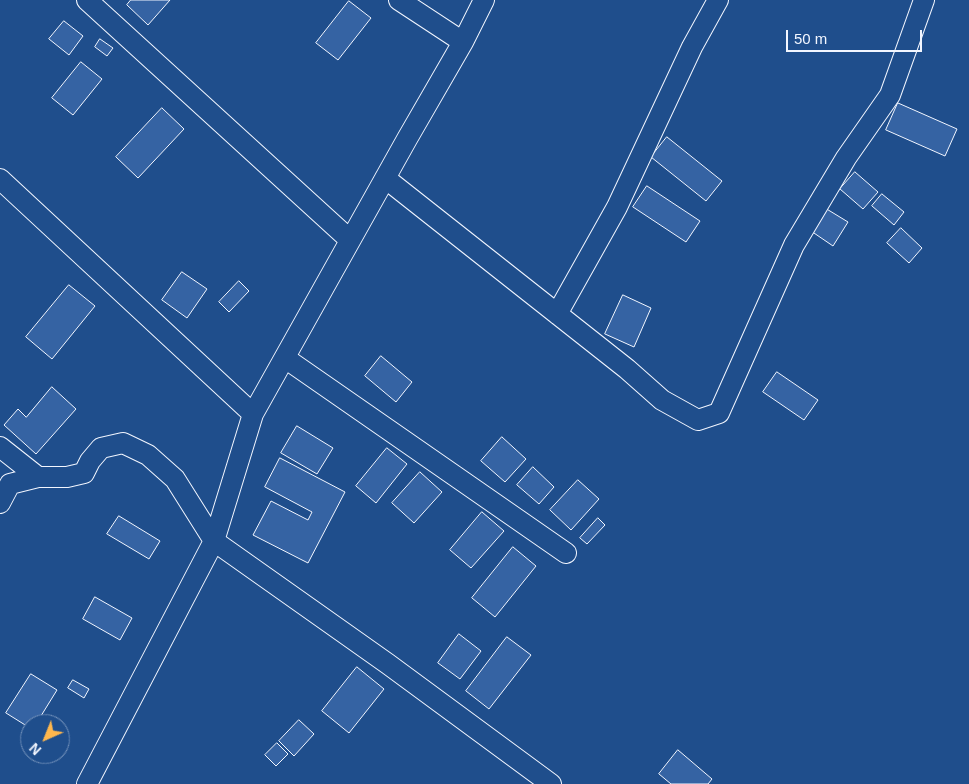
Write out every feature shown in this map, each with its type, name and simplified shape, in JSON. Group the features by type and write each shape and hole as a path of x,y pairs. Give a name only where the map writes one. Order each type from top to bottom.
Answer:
{"street":[{"path":"87,0 350,240"},
{"path":"399,0 463,42"},
{"path":"87,784 214,541 253,414 463,42 484,0"},
{"path":"557,314 617,207 692,47 718,0"},
{"path":"385,178 627,369 662,400 698,420 719,414 794,244 846,158 890,95 924,0"},
{"path":"0,179 253,414"},
{"path":"285,358 566,553"},
{"path":"0,503 10,484 38,477 67,477 84,473 90,461 102,448 123,443 148,455 175,479 214,541 388,664 551,784"},
{"path":"0,447 38,477"}],"building":[{"path":"131,0 170,0 148,25 127,5"},
{"path":"349,1 371,18 338,60 316,43"},
{"path":"64,21 83,36 69,55 49,39"},
{"path":"100,39 113,48 107,56 95,47"},
{"path":"81,62 102,79 73,115 52,98"},
{"path":"898,103 957,129 945,156 886,130"},
{"path":"162,108 184,129 138,178 116,157"},
{"path":"667,137 722,181 706,201 651,157"},
{"path":"855,172 878,192 863,209 840,189"},
{"path":"647,186 700,221 686,242 633,207"},
{"path":"882,194 904,212 894,225 872,206"},
{"path":"825,208 848,222 833,246 811,231"},
{"path":"901,228 922,248 909,263 887,243"},
{"path":"182,272 207,289 187,318 162,300"},
{"path":"239,281 249,291 229,312 219,302"},
{"path":"69,285 95,306 52,359 26,337"},
{"path":"623,295 651,308 634,347 605,334"},
{"path":"381,356 412,382 396,402 365,376"},
{"path":"777,372 818,400 804,420 763,392"},
{"path":"52,387 76,409 36,454 4,425 18,409 26,417"},
{"path":"297,426 333,448 317,474 281,453"},
{"path":"502,437 526,459 505,482 481,461"},
{"path":"387,448 407,464 376,503 356,486"},
{"path":"280,458 345,492 308,563 253,535 271,501 308,520 312,512 265,487"},
{"path":"533,467 554,487 539,504 517,485"},
{"path":"420,472 442,492 414,523 392,503"},
{"path":"578,480 599,499 571,530 550,510"},
{"path":"482,512 504,531 471,568 450,550"},
{"path":"119,516 160,541 149,559 107,534"},
{"path":"598,518 605,525 587,544 580,538"},
{"path":"513,547 536,566 495,617 472,598"},
{"path":"95,597 132,618 120,640 83,619"},
{"path":"459,634 481,651 460,679 438,663"},
{"path":"507,637 531,655 489,709 466,691"},
{"path":"357,667 384,689 349,733 322,711"},
{"path":"31,674 57,690 42,714 20,714 20,722 6,713"},
{"path":"73,680 89,689 84,698 68,688"},
{"path":"299,720 314,734 294,756 279,741"},
{"path":"277,743 288,754 276,766 265,755"},
{"path":"678,750 712,779 708,784 671,784 659,774"}]}
